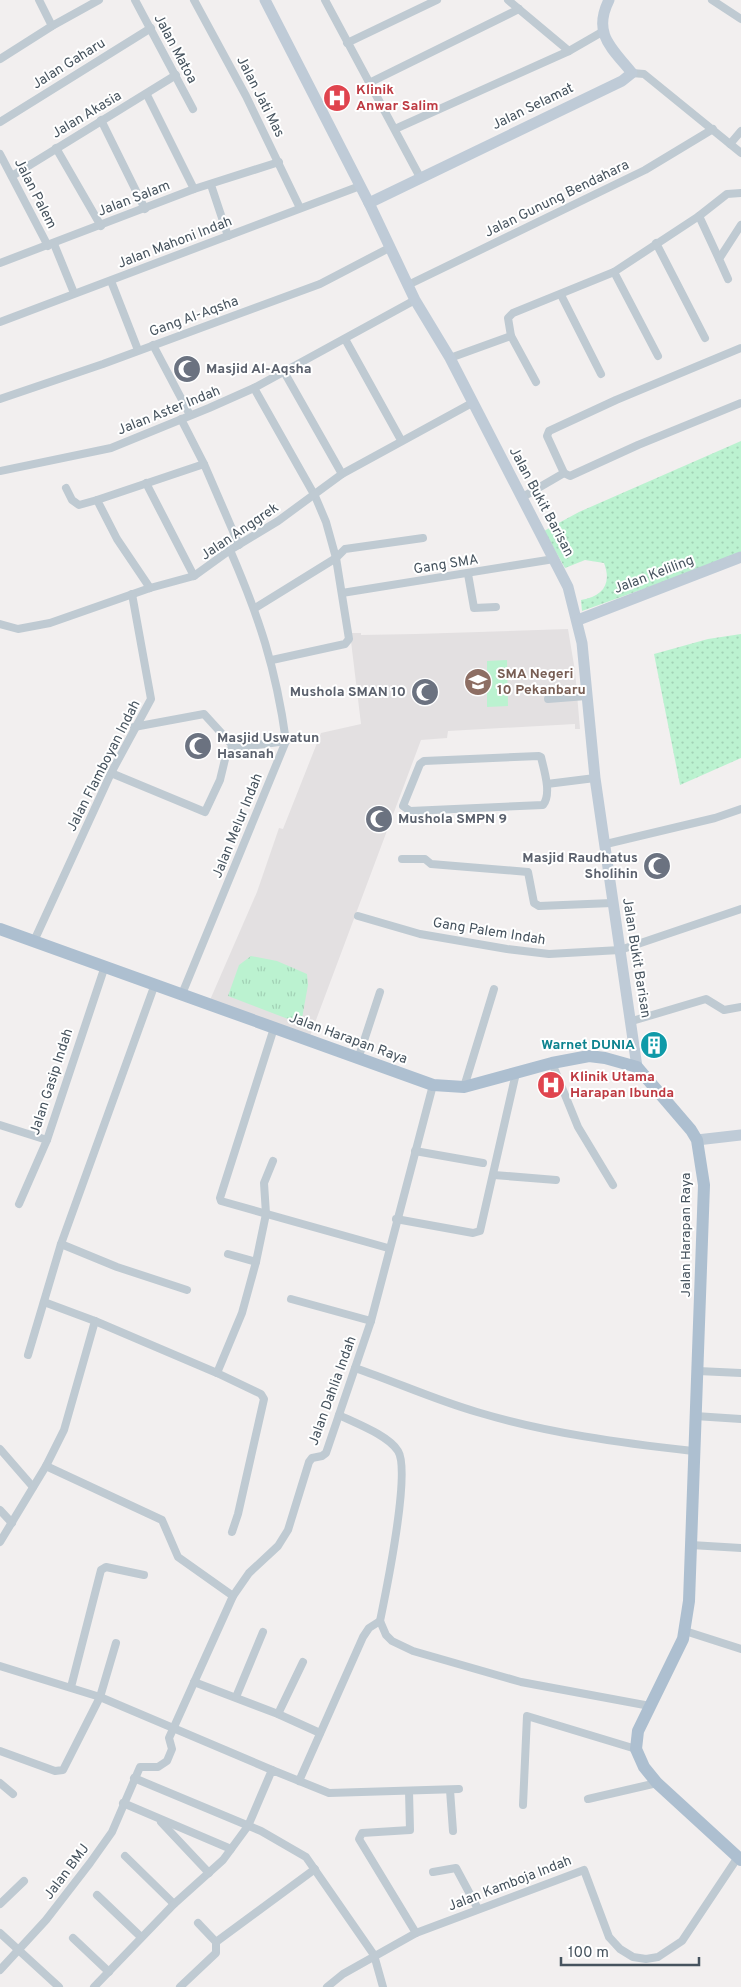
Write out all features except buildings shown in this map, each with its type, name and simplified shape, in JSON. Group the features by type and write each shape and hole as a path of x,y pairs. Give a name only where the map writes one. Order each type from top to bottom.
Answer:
{"main road":[{"name":"Jalan Bukit Barisan","path":"266,0 391,247 415,300 450,358 568,587 578,620 595,778 606,844 612,903 632,1021 637,1067"},
{"path":"609,0 603,12 602,32 632,73"},
{"name":"Jalan Selamat","path":"369,203 622,81 632,73"},
{"name":"Jalan Keliling","path":"578,620 741,557"},
{"name":"Jalan Harapan Raya","path":"0,929 433,1085 464,1087 552,1063 588,1056 605,1058 637,1067 684,1119 697,1140 704,1185 691,1545 685,1631 680,1646 638,1731 636,1748"},
{"path":"697,1140 741,1135"},
{"path":"636,1748 644,1767 657,1782 740,1859"}],"street":[{"path":"39,0 52,26"},
{"path":"0,60 52,26 99,0"},
{"name":"Jalan Matoa","path":"135,0 193,109"},
{"name":"Jalan Jati Mas","path":"194,0 279,162 300,208"},
{"path":"326,0 347,43 421,179"},
{"path":"347,43 437,0"},
{"path":"508,0 569,51"},
{"path":"712,0 741,19"},
{"path":"369,83 519,9"},
{"name":"Jalan Gaharu","path":"0,122 151,28"},
{"path":"395,129 569,51 602,32"},
{"path":"632,73 644,74 714,129 741,153"},
{"name":"Jalan Akasia","path":"12,176 100,120 147,94 176,75"},
{"path":"147,94 194,189"},
{"path":"100,120 145,209"},
{"name":"Jalan Gunung Bendahara","path":"408,285 645,170 714,129"},
{"path":"730,144 741,130"},
{"path":"56,148 101,226"},
{"name":"Jalan Palem","path":"0,154 51,245 74,293"},
{"name":"Jalan Salam","path":"1,261 51,245 194,189 279,162"},
{"path":"211,185 228,236"},
{"name":"Jalan Mahoni Indah","path":"0,322 360,186"},
{"path":"536,382 511,336 508,318 513,313 614,272 698,216 727,194 741,193"},
{"path":"698,216 728,279"},
{"path":"719,259 741,225"},
{"path":"656,243 705,338"},
{"name":"Gang Al-Aqsha","path":"0,399 320,284 391,247"},
{"path":"614,272 658,356"},
{"path":"111,281 138,350"},
{"path":"561,295 601,374"},
{"name":"Jalan Aster Indah","path":"0,471 111,448 181,420 254,388 283,370 345,339 415,300"},
{"path":"450,358 511,336"},
{"path":"345,339 401,440"},
{"path":"152,345 190,416"},
{"path":"741,348 616,400 549,431 546,436 564,473 570,476 638,445 741,403"},
{"path":"283,370 342,474"},
{"path":"254,388 315,496 336,558 349,639 346,643 272,660"},
{"name":"Jalan Anggrek","path":"0,624 18,629 50,623 150,588 194,576 239,544 315,496 342,474 401,440 472,403"},
{"path":"181,420 204,464 239,544"},
{"path":"66,488 72,500 79,505 204,464"},
{"path":"521,498 564,473"},
{"path":"146,483 194,576"},
{"path":"97,500 117,539 150,588"},
{"path":"255,608 336,558 345,549 424,538"},
{"path":"111,773 205,812 220,780 227,751 234,748 286,740 280,696 272,660 255,608 230,550"},
{"name":"Gang SMA","path":"342,593 554,559"},
{"path":"468,574 474,608 496,607"},
{"name":"Jalan Flamboyan Indah","path":"34,941 111,773 134,727 150,701 151,695 132,594"},
{"path":"548,699 586,696"},
{"path":"134,727 204,714 234,748"},
{"name":"Jalan Melur Indah","path":"182,994 286,740"},
{"path":"539,756 541,757 546,784 546,800 543,805 410,811 402,803 424,761 539,756"},
{"path":"546,784 595,778"},
{"path":"606,844 715,818 741,809"},
{"path":"402,859 425,859 431,864 528,872 534,904 539,906 612,903"},
{"name":"Gang Palem Indah","path":"358,916 420,934 549,954 620,950 741,909"},
{"name":"Jalan Gasip Indah","path":"20,1204 48,1140 105,966"},
{"path":"28,1355 61,1244 155,984"},
{"path":"464,1087 494,990"},
{"path":"358,1059 380,992"},
{"path":"632,1021 706,999 724,1010 741,1007"},
{"path":"274,1028 220,1198 224,1203 388,1248"},
{"path":"552,1063 578,1127 613,1185"},
{"path":"396,1219 478,1233 494,1175 516,1073"},
{"name":"Jalan Dahlia Indah","path":"134,1778 142,1766 158,1767 167,1761 172,1749 169,1739 173,1728 233,1596 250,1573 283,1540 288,1530 309,1462 312,1458 326,1453 371,1321 388,1248 433,1085"},
{"path":"0,1124 48,1140"},
{"path":"416,1151 483,1163"},
{"path":"217,1373 242,1313 256,1262 266,1214 264,1182 273,1161"},
{"path":"494,1175 556,1180"},
{"path":"61,1244 113,1265 187,1290"},
{"path":"228,1254 256,1262"},
{"path":"291,1299 371,1321"},
{"path":"44,1302 152,1343 261,1394 264,1399 238,1514 232,1532"},
{"path":"0,1542 46,1466 69,1417 95,1321"},
{"path":"355,1368 479,1413 545,1429 638,1445 693,1451"},
{"path":"698,1371 741,1373"},
{"path":"339,1415 389,1442 399,1453 401,1459 402,1469 397,1517 380,1621 386,1635 392,1641 413,1651 521,1682 650,1706"},
{"path":"695,1416 741,1419"},
{"path":"0,1449 33,1488"},
{"path":"46,1466 162,1520 178,1557 233,1596"},
{"path":"0,1510 12,1522"},
{"path":"691,1545 741,1548"},
{"path":"71,1687 101,1570 106,1567 144,1575"},
{"path":"299,1781 363,1637 369,1628 380,1621"},
{"path":"685,1631 741,1649"},
{"path":"236,1697 263,1632"},
{"path":"0,1751 55,1770 63,1770 100,1697 116,1643"},
{"path":"278,1714 303,1662"},
{"path":"0,1666 100,1697 329,1793 459,1789"},
{"path":"194,1682 278,1714 320,1733"},
{"path":"523,1805 527,1716 636,1748"},
{"path":"94,1987 141,1937 209,1873 231,1849 248,1826 272,1770"},
{"path":"134,1778 248,1826 303,1855 315,1869 374,1956 383,1987"},
{"name":"Jalan BMJ","path":"0,1970 18,1951 90,1863 112,1832 134,1778"},
{"path":"588,1799 657,1782"},
{"path":"0,1783 13,1794"},
{"path":"450,1790 453,1831"},
{"path":"409,1791 410,1830 362,1833 359,1839 416,1933"},
{"path":"123,1803 231,1849"},
{"path":"158,1818 209,1873"},
{"path":"125,1856 174,1904"},
{"name":"Jalan Kamboja Indah","path":"327,1987 343,1974 416,1933 584,1870 609,1937 620,1949 633,1957 646,1959 658,1957 682,1941 740,1859"},
{"path":"433,1872 456,1868 478,1909"},
{"path":"216,1942 315,1869"},
{"path":"0,1904 24,1881"},
{"path":"97,1895 141,1937"},
{"path":"180,1987 216,1953 216,1942 198,1923"},
{"path":"0,1933 59,1987"},
{"path":"74,1938 109,1972"}],"shaded area":[{"path":"568,629 575,671 580,729 575,729 575,724 448,731 447,738 421,740 310,1036 210,1000 257,892 279,828 283,829 321,733 361,724 350,633 361,633 361,635 416,634"}],"green space":[{"path":"741,441 741,554 582,611 581,600 595,595 604,588 607,577 604,563 585,560 565,568 544,531 579,512"},
{"path":"741,634 741,758 680,785 654,654 708,639"},
{"path":"507,660 508,706 487,707 487,661"},
{"path":"251,956 277,961 307,974 308,985 301,1024 228,996 239,965"}],"place":[{"name":"Klinik Anwar Salim","path":"337,98"},
{"name":"Masjid Al-Aqsha","path":"187,369"},
{"name":"SMA Negeri 10 Pekanbaru","path":"478,682"},
{"name":"Mushola SMAN 10","path":"425,692"},
{"name":"Masjid Uswatun Hasanah","path":"198,746"},
{"name":"Mushola SMPN 9","path":"379,819"},
{"name":"Masjid Raudhatus Sholihin","path":"657,866"},
{"name":"Warnet DUNIA","path":"654,1045"},
{"name":"Klinik Utama Harapan Ibunda","path":"551,1085"}]}
